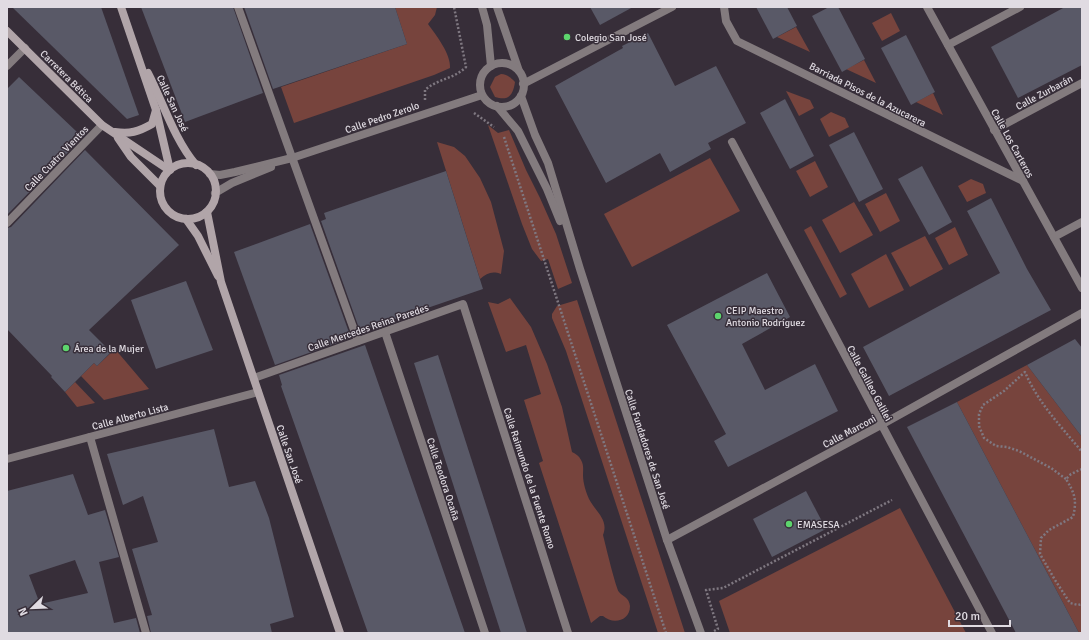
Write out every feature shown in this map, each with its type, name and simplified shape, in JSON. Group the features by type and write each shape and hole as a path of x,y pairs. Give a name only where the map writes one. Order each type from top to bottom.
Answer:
{"main road":[{"name":"Calle San José","path":"121,7 156,110 170,170"},
{"name":"Carretera Bética","path":"7,31 102,125 170,170"},
{"name":"Calle San José","path":"135,49 178,138 196,165"},
{"name":"Carretera Bética","path":"114,132 138,132 152,124 156,110"},
{"name":"Carretera Bética","path":"114,132 131,156 160,186"},
{"path":"187,164 196,165 204,168 210,174 214,182 215,193 212,205 207,212 192,219 175,216 168,211 162,203 160,186 164,177 170,170 187,164"},
{"name":"Calle San José","path":"207,212 221,282 340,633"},
{"name":"Calle San José","path":"186,219 198,236 221,282"}],"street":[{"path":"238,7 290,159 358,341"},
{"path":"482,7 487,25 491,66"},
{"path":"497,7 520,74 523,84 521,96 511,105 497,106 491,104 482,96 480,89 482,76 491,66 504,64 516,69 520,74"},
{"path":"523,84 672,7"},
{"name":"Barriada Pisos de la Azucarera","path":"724,7 726,21 737,41 1023,181"},
{"name":"Calle Los Carteros","path":"927,7 1082,288"},
{"path":"948,45 1020,7"},
{"path":"7,66 25,48"},
{"name":"Calle Zurbarán","path":"994,130 1082,83"},
{"name":"Calle Pedro Zerolo","path":"215,193 232,182 290,159 482,96"},
{"name":"Calle Fundadores de San José","path":"521,96 535,135 548,163 580,269 667,540 701,633"},
{"name":"Calle Fundadores de San José","path":"497,106 518,131 547,189 580,269"},
{"name":"Calle Cuatro Vientos","path":"7,223 102,125"},
{"name":"Calle Galileo Galilei","path":"732,142 992,633"},
{"name":"Calle Pedro Zerolo","path":"210,174 220,175 290,159"},
{"path":"1054,237 1082,222"},
{"name":"Calle Mercedes Reina Paredes","path":"254,378 463,304 472,330"},
{"name":"Calle Marconi","path":"667,540 881,425 1082,314"},
{"name":"Calle Raimundo de la Fuente Romo","path":"472,330 568,633"},
{"name":"Calle Teodora Ocaña","path":"385,332 485,633"},
{"name":"Calle Alberto Lista","path":"7,459 258,392"},
{"path":"90,437 146,633"}],"path":[{"path":"430,112 424,98 424,90 439,80 460,74 466,67 454,7"},
{"path":"467,114 475,113 498,129"},
{"path":"502,132 666,633"},
{"path":"1082,452 1042,403 1031,386 1025,372 1004,391 983,405 979,414 979,426 984,438 996,446 1007,446 1019,451 1051,468 1066,479 1074,493 1075,506 1073,517 1049,530 1041,538 1040,554 1070,603 1078,605 1082,604"},
{"path":"1066,479 1071,474 1082,469"},
{"path":"709,633 718,630 706,590 724,588 892,500"}],"shaded area":[{"path":"395,7 437,7 435,15 428,24 446,51 450,68 434,75 294,123 281,87 407,44"},
{"path":"891,13 900,31 882,41 872,23"},
{"path":"796,27 810,52 777,37"},
{"path":"864,60 876,83 846,69"},
{"path":"501,74 507,75 515,82 513,91 507,98 495,97 490,87 495,77"},
{"path":"786,91 810,100 814,108 799,116"},
{"path":"933,93 943,115 916,102"},
{"path":"831,112 845,118 849,127 829,137 820,119"},
{"path":"488,125 498,133 509,130 556,234 572,283 558,289 548,259 541,261 532,249"},
{"path":"437,142 454,147 465,156 480,178 491,202 504,251 501,274 490,273 480,279"},
{"path":"710,158 740,211 632,267 604,214"},
{"path":"815,161 828,187 810,197 796,171"},
{"path":"971,179 983,184 986,193 967,202 958,186"},
{"path":"886,193 900,221 880,232 865,204"},
{"path":"854,202 873,235 840,253 822,220"},
{"path":"811,226 847,294 840,298 804,230"},
{"path":"955,227 968,255 949,265 935,238"},
{"path":"925,236 943,269 910,287 891,253"},
{"path":"886,254 904,290 869,308 851,274"},
{"path":"510,298 531,327 547,364 562,407 572,452 578,456 583,464 584,481 589,499 603,520 603,535 616,583 619,592 627,599 630,606 627,615 620,620 611,620 600,616 591,623 539,463 543,461 524,400 541,394 526,345 506,352 488,302 498,304"},
{"path":"577,300 685,633 658,633 566,351 552,318 552,314 557,306"},
{"path":"115,349 149,389 104,400 81,376 94,363 97,366"},
{"path":"1027,365 1082,437 1082,633 1079,633 957,402"},
{"path":"75,382 95,403 77,407 65,392"},
{"path":"900,508 966,633 730,633 719,601"}],"building":[{"path":"12,7 101,7 139,115 127,119"},
{"path":"141,7 233,7 263,93 185,122"},
{"path":"244,7 395,7 407,44 273,89"},
{"path":"590,7 633,7 600,25"},
{"path":"756,7 787,7 797,26 773,39"},
{"path":"829,7 838,7 865,59 842,72 812,16"},
{"path":"1065,7 1082,7 1082,65 1018,98 991,47"},
{"path":"648,33 675,86 716,66 746,123 708,143 711,149 670,172 660,153 606,183 555,86 623,48 622,46"},
{"path":"906,35 935,92 911,105 881,48"},
{"path":"19,77 77,132 73,137 78,142 7,215 7,89"},
{"path":"785,99 814,156 790,169 760,113"},
{"path":"854,132 883,189 859,202 829,145"},
{"path":"85,150 179,245 89,330 111,352 97,366 94,363 65,392 51,377 52,376 7,329 7,228 11,227"},
{"path":"922,166 952,222 929,235 898,179"},
{"path":"446,171 483,289 360,331 321,221 326,219 324,213"},
{"path":"991,198 1027,269 1051,310 889,396 863,347 1000,273 967,211"},
{"path":"310,224 351,338 275,365 234,252"},
{"path":"767,273 790,317 742,344 765,390 815,364 838,411 728,467 714,441 726,434 667,325"},
{"path":"186,281 213,350 156,369 131,300"},
{"path":"1075,339 1082,348 1082,437 1027,365"},
{"path":"365,345 465,633 368,633 281,386 279,375"},
{"path":"438,355 527,633 501,633 414,363"},
{"path":"957,402 1079,633 1016,633 907,427"},
{"path":"214,429 229,487 255,481 269,518 294,617 270,624 272,633 151,633 147,616 152,615 132,549 158,542 143,496 123,505 107,454"},
{"path":"73,474 88,515 105,510 119,557 99,562 114,623 136,618 140,633 7,633 7,491","holes":["75,560 88,593 40,604 29,575"]},
{"name":"EMASESA","path":"806,491 826,529 772,557 753,519"}],"place":[{"name":"Colegio San José","path":"567,37"},
{"name":"CEIP Maestro Antonio Rodríguez","path":"718,316"},
{"name":"Área de la Mujer","path":"66,348"},
{"name":"EMASESA","path":"789,524"}]}
